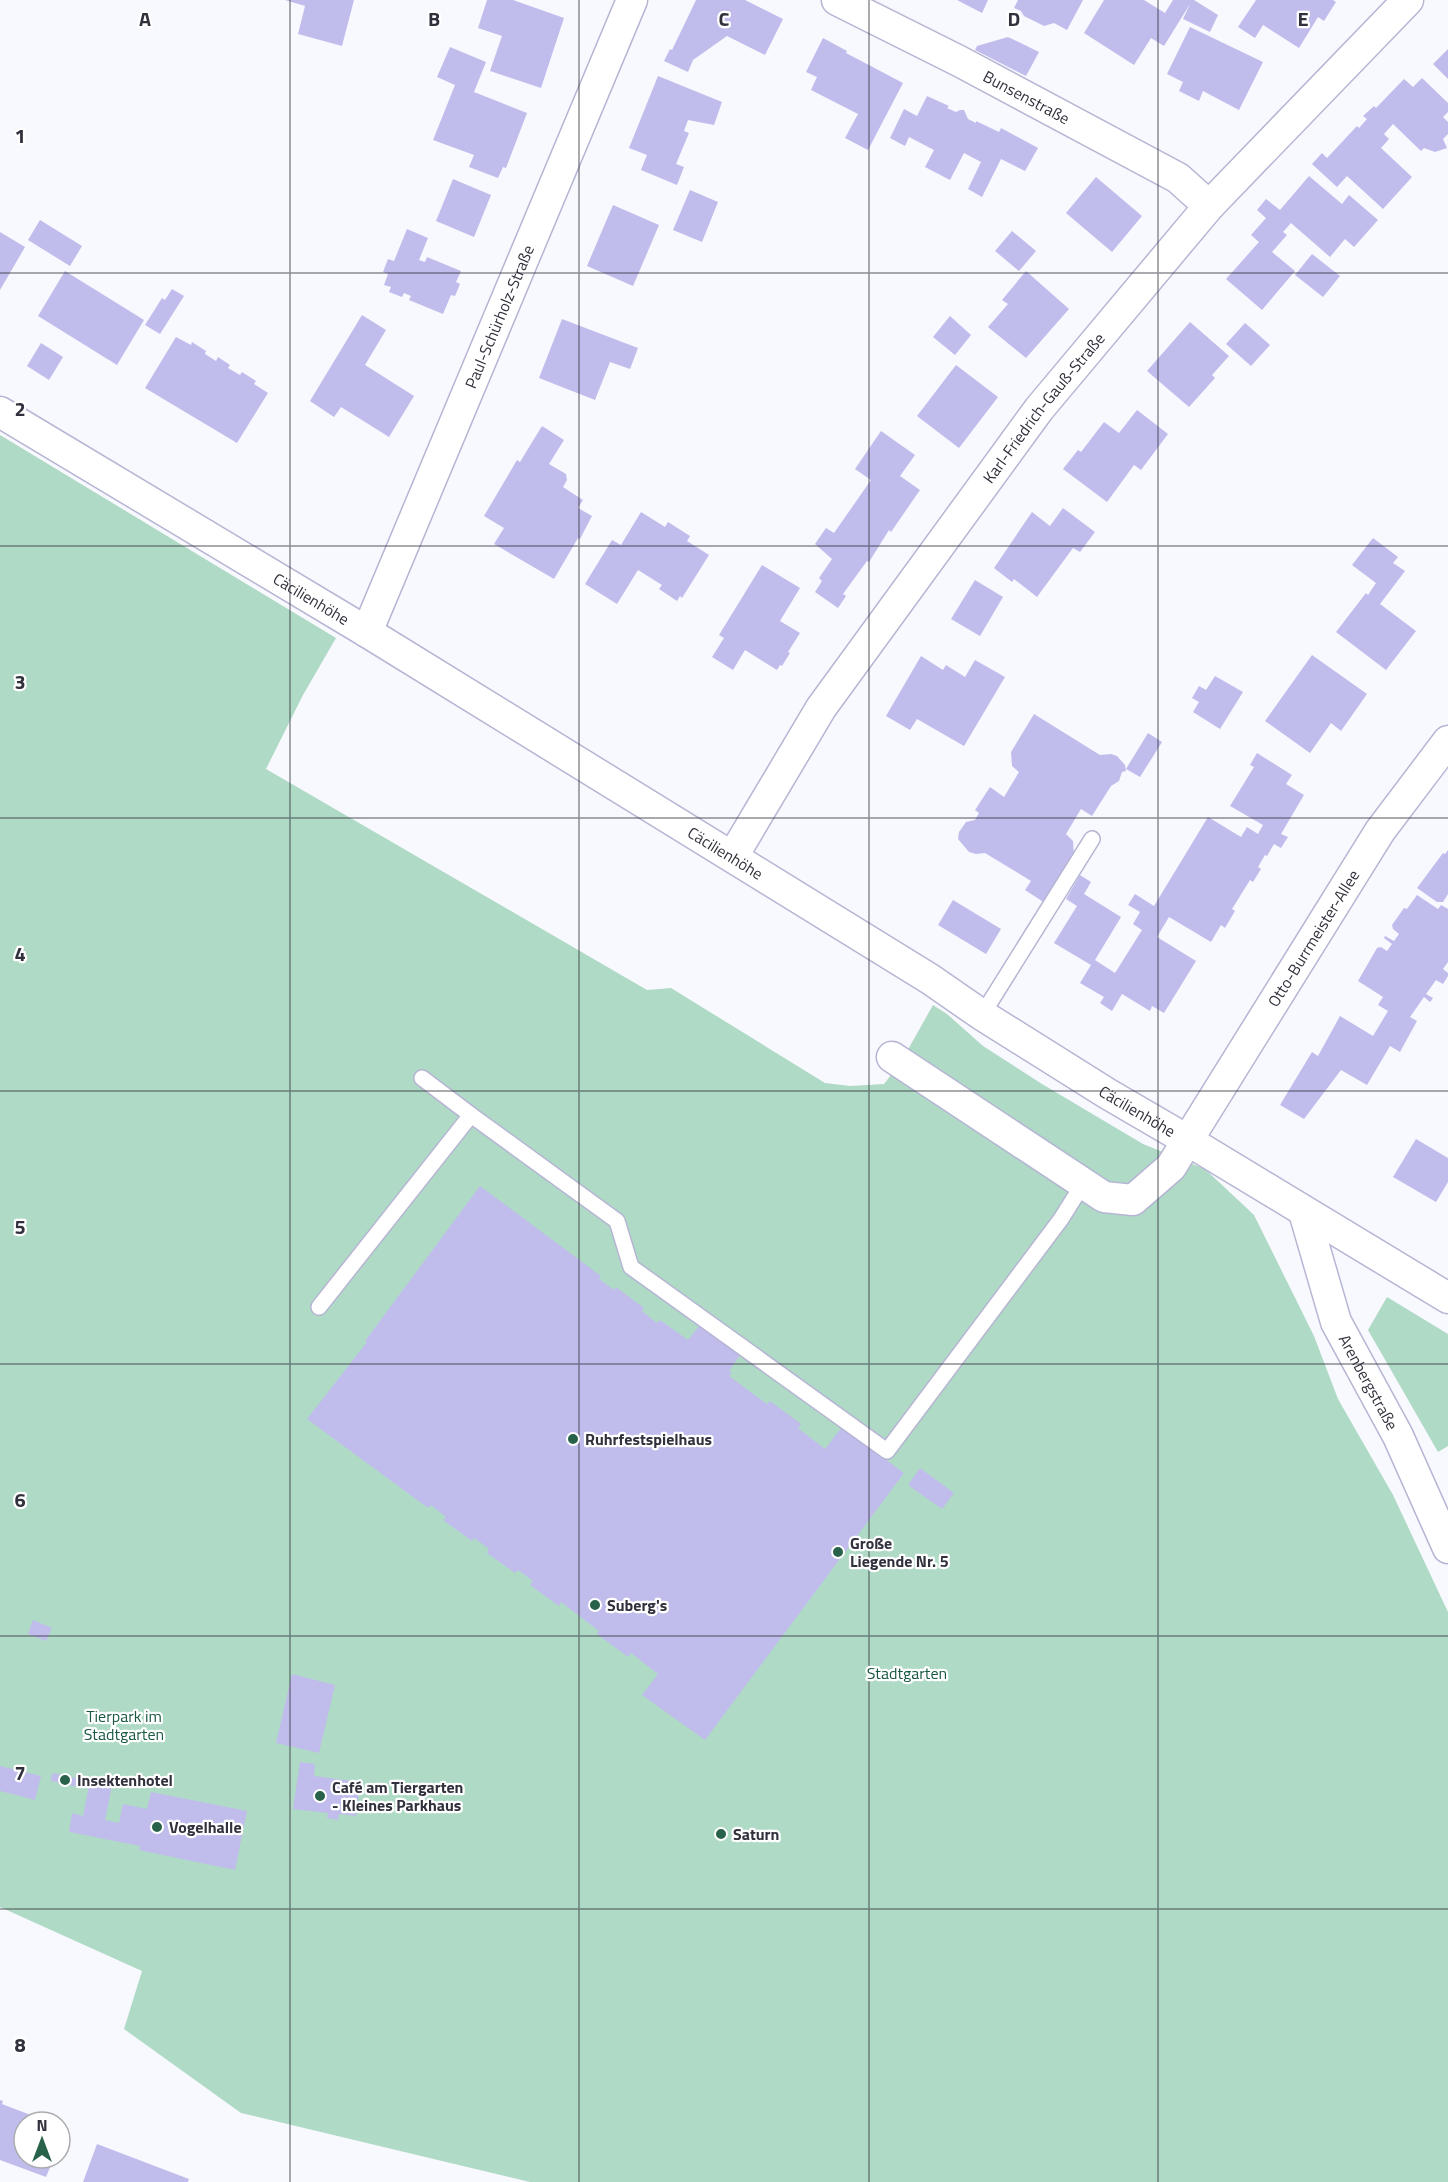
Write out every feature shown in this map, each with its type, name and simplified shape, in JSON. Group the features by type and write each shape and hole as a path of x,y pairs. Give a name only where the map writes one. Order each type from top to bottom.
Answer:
{"street":[{"name":"Paul-Schürholz-Straße","path":"368,632 632,0"},
{"name":"Bunsenstraße","path":"837,0 959,61 1178,178 1209,206"},
{"name":"Karl-Friedrich-Gauß-Straße","path":"733,856 821,708 1025,429 1209,206 1408,0"},
{"name":"Cäcilienhöhe","path":"0,411 368,632 733,856 1108,1094 1448,1298"},
{"name":"Otto-Burrmeister-Allee","path":"892,1057 1104,1197 1133,1200 1171,1167 1380,831 1448,741"},
{"name":"Arenbergstraße","path":"1304,1212 1336,1322 1398,1436 1448,1548"}],"lane":[{"path":"982,1015 1092,839"},
{"path":"422,1078 617,1221 631,1267 887,1451 1061,1219 1083,1184"},
{"path":"319,1308 471,1115"}],"green space":[{"name":"Stadtgarten","path":"0,435 336,638 303,695 266,769 647,990 671,988 825,1083 850,1086 884,1084 901,1062 933,1005 947,1014 983,1046 1042,1084 1143,1144 1205,1169 1254,1215 1314,1336 1338,1399 1393,1495 1448,1612 1448,2182 530,2182 241,2113 124,2029 142,1971 0,1907"},
{"path":"1387,1297 1448,1334 1448,1446 1438,1452 1368,1330"}],"building":[{"path":"285,0 354,0 342,46 298,34 305,6"},
{"path":"487,0 513,0 564,18 541,88 490,71 502,36 478,28"},
{"path":"696,0 745,0 783,19 765,55 727,36 693,60 688,72 664,61 670,49 672,50"},
{"path":"957,0 988,0 982,13"},
{"path":"1018,0 1083,0 1067,30 1054,23 1044,26 1024,16 1021,11 1014,8"},
{"path":"1104,0 1144,0 1165,13 1173,0 1194,0 1218,15 1210,32 1183,19 1190,4 1164,46 1151,38 1134,65 1084,33"},
{"path":"1256,0 1333,0 1336,2 1324,21 1318,17 1299,48 1263,25 1255,38 1238,27"},
{"path":"1190,27 1263,62 1239,110 1203,91 1199,101 1179,91 1183,82 1167,74"},
{"path":"1008,37 1039,52 1026,76 975,50 977,46"},
{"path":"823,38 903,83 868,150 845,138 858,114 811,90 817,77 806,72"},
{"path":"450,47 486,62 474,92 527,113 506,168 503,167 498,178 469,167 474,155 433,140 455,85 437,77"},
{"path":"1448,49 1448,79 1433,64"},
{"path":"658,76 722,102 714,125 688,120 684,131 689,133 676,164 684,167 677,185 641,170 647,155 629,148"},
{"path":"1422,78 1448,103 1448,112 1443,117 1448,122 1448,134 1443,139 1447,148 1435,152 1424,148 1421,151 1393,124 1384,134 1389,139 1381,148 1412,177 1383,209 1347,176 1337,187 1312,164 1322,153 1327,158 1357,126 1359,128 1367,119 1363,116 1374,106 1376,108 1404,79 1413,87"},
{"path":"927,96 949,106 947,108 956,112 964,110 968,119 976,123 976,121 999,132 1001,128 1038,148 1025,171 1001,159 982,197 968,189 981,162 964,153 950,180 925,167 934,150 909,137 905,146 890,138 904,109 917,116"},
{"path":"1309,176 1342,204 1349,195 1378,220 1354,247 1345,239 1330,257 1291,223 1283,232 1287,235 1272,252 1295,271 1262,310 1226,279 1259,242 1251,235 1266,218 1257,210 1266,199 1280,210"},
{"path":"1096,177 1142,216 1112,252 1066,213"},
{"path":"453,179 491,195 474,237 436,221"},
{"path":"690,190 718,202 702,242 673,230"},
{"path":"613,205 659,225 633,286 587,266"},
{"path":"40,220 82,246 70,266 28,240"},
{"path":"407,229 428,238 419,260 425,262 427,257 461,271 456,282 460,284 455,296 451,295 443,314 409,300 411,296 404,293 402,297 389,292 391,287 384,285 388,274 383,272 388,259 394,261"},
{"path":"1012,231 1036,251 1019,271 995,251"},
{"path":"0,232 25,247 0,290"},
{"path":"1312,254 1340,276 1323,297 1295,275"},
{"path":"65,271 144,320 117,365 38,316"},
{"path":"1026,271 1069,309 1026,358 988,327 1008,304 1002,300"},
{"path":"172,289 184,296 160,334 145,325 162,298 165,300"},
{"path":"362,315 386,330 365,365 414,396 389,437 341,407 334,417 310,401"},
{"path":"950,316 971,335 955,355 933,337"},
{"path":"562,319 638,348 630,369 610,362 595,400 539,378"},
{"path":"1190,322 1229,356 1212,375 1215,378 1189,407 1147,371"},
{"path":"1245,323 1270,345 1251,366 1226,344"},
{"path":"176,337 191,345 192,342 216,361 218,357 230,365 228,368 240,375 242,372 268,393 237,443 145,388"},
{"path":"41,343 63,357 49,380 27,366"},
{"path":"956,365 998,397 959,448 917,416"},
{"path":"1137,410 1168,434 1141,470 1134,465 1107,502 1063,469 1078,450 1081,452 1104,422 1119,433"},
{"path":"542,426 564,440 549,464 566,474 567,480 563,487 583,500 578,508 592,516 554,579 494,544 504,528 484,516 517,460 520,462"},
{"path":"881,431 915,455 900,476 920,490 891,532 889,530 869,562 867,561 843,594 846,596 838,608 815,592 822,581 819,578 832,559 815,544 826,528 834,533 871,480 855,469"},
{"path":"1063,508 1095,532 1080,552 1073,548 1037,597 1014,579 1012,582 994,568 1032,512 1050,526"},
{"path":"641,512 665,527 668,522 690,536 687,541 709,555 682,598 680,596 677,601 659,589 662,585 638,570 617,604 585,584 612,540 621,545"},
{"path":"1373,538 1398,557 1393,563 1405,571 1380,604 1416,631 1386,670 1336,632 1376,583 1352,565"},
{"path":"762,565 800,588 780,621 800,633 782,666 780,665 777,670 745,650 733,670 712,657 724,638 719,635"},
{"path":"975,580 1003,597 980,636 951,619"},
{"path":"1312,655 1367,694 1341,731 1331,723 1310,753 1265,721"},
{"path":"921,656 943,670 946,665 965,677 975,660 1005,677 964,746 917,719 910,730 886,716"},
{"path":"1215,676 1243,692 1220,729 1193,712 1199,702 1192,698 1199,686 1206,690"},
{"path":"1034,714 1100,755 1117,756 1125,765 1126,771 1122,772 1119,781 1111,786 1092,816 1081,809 1066,834 1073,841 1074,855 1045,903 1025,890 1031,881 985,853 969,852 958,839 959,832 966,822 975,820 979,813 975,810 990,787 1004,797 1019,772 1012,766 1011,752"},
{"path":"1148,733 1162,742 1140,777 1126,769"},
{"path":"1257,753 1292,775 1286,784 1304,795 1281,834 1288,837 1281,848 1274,844 1267,856 1265,855 1258,867 1261,869 1253,882 1250,880 1232,909 1235,911 1225,928 1221,925 1211,942 1169,917 1157,937 1196,961 1164,1013 1152,1006 1150,1011 1122,994 1112,1011 1100,1003 1104,997 1080,983 1091,965 1054,943 1077,906 1066,899 1080,875 1091,882 1084,894 1121,917 1095,960 1115,973 1142,930 1133,924 1140,912 1128,905 1135,894 1154,906 1208,817 1241,837 1247,827 1258,834 1263,825 1230,806 1254,767 1250,765"},
{"path":"1448,850 1448,894 1443,902 1437,902 1417,888 1443,853 1445,854"},
{"path":"1417,895 1438,909 1441,905 1448,909 1448,962 1443,969 1448,976 1443,984 1436,980 1426,994 1433,998 1431,1001 1424,997 1410,1017 1417,1021 1400,1052 1390,1046 1367,1085 1341,1070 1304,1119 1280,1105 1312,1052 1318,1056 1340,1016 1373,1036 1388,1011 1378,1005 1383,997 1358,981 1377,948 1381,947 1387,951 1392,944 1384,938 1385,936 1394,941 1399,934 1392,925"},
{"path":"953,900 1001,929 986,954 938,925"},
{"path":"1416,1139 1448,1158 1448,1182 1436,1202 1393,1177"},
{"name":"Ruhrfestspielhaus","path":"480,1186 601,1276 599,1279 614,1290 616,1287 644,1308 642,1311 657,1323 660,1320 688,1340 700,1325 740,1355 729,1371 732,1372 729,1376 767,1404 770,1401 801,1424 798,1428 825,1449 842,1427 904,1473 705,1740 642,1695 658,1674 631,1653 628,1657 597,1634 599,1631 561,1602 559,1606 530,1585 533,1581 518,1570 515,1573 487,1553 489,1549 474,1538 472,1541 443,1520 446,1517 431,1505 428,1508 307,1419 367,1342 365,1341"},
{"path":"920,1468 954,1493 942,1509 908,1485"},
{"path":"33,1620 52,1628 46,1641 28,1634"},
{"path":"292,1674 335,1685 319,1753 276,1743"},
{"path":"300,1762 315,1764 314,1776 360,1782 356,1816 339,1814 338,1820 327,1818 328,1813 293,1809"},
{"path":"0,1766 41,1776 35,1800 0,1791"},
{"name":"Insektenhotel","path":"52,1773 80,1779 78,1787 51,1781"},
{"name":"Vogelhalle","path":"90,1781 112,1785 105,1820 119,1823 123,1804 147,1809 151,1792 247,1811 235,1870 139,1850 140,1846 69,1832 72,1813 83,1816"},
{"path":"0,2100 3,2101 2,2104 18,2110 12,2110 12,2164 0,2160"},
{"path":"97,2144 189,2179 188,2182 83,2182"},
{"path":"27,2170 49,2170 46,2177"}],"place":[{"name":"Ruhrfestspielhaus","path":"573,1439"},
{"name":"Große Liegende Nr. 5","path":"838,1552"},
{"name":"Suberg's","path":"595,1605"},
{"name":"Insektenhotel","path":"65,1780"},
{"name":"Café am Tiergarten - Kleines Parkhaus","path":"320,1796"},
{"name":"Vogelhalle","path":"157,1827"},
{"name":"Saturn","path":"721,1834"}],"park label":[{"name":"Tierpark im Stadtgarten","path":"124,1725"}]}
